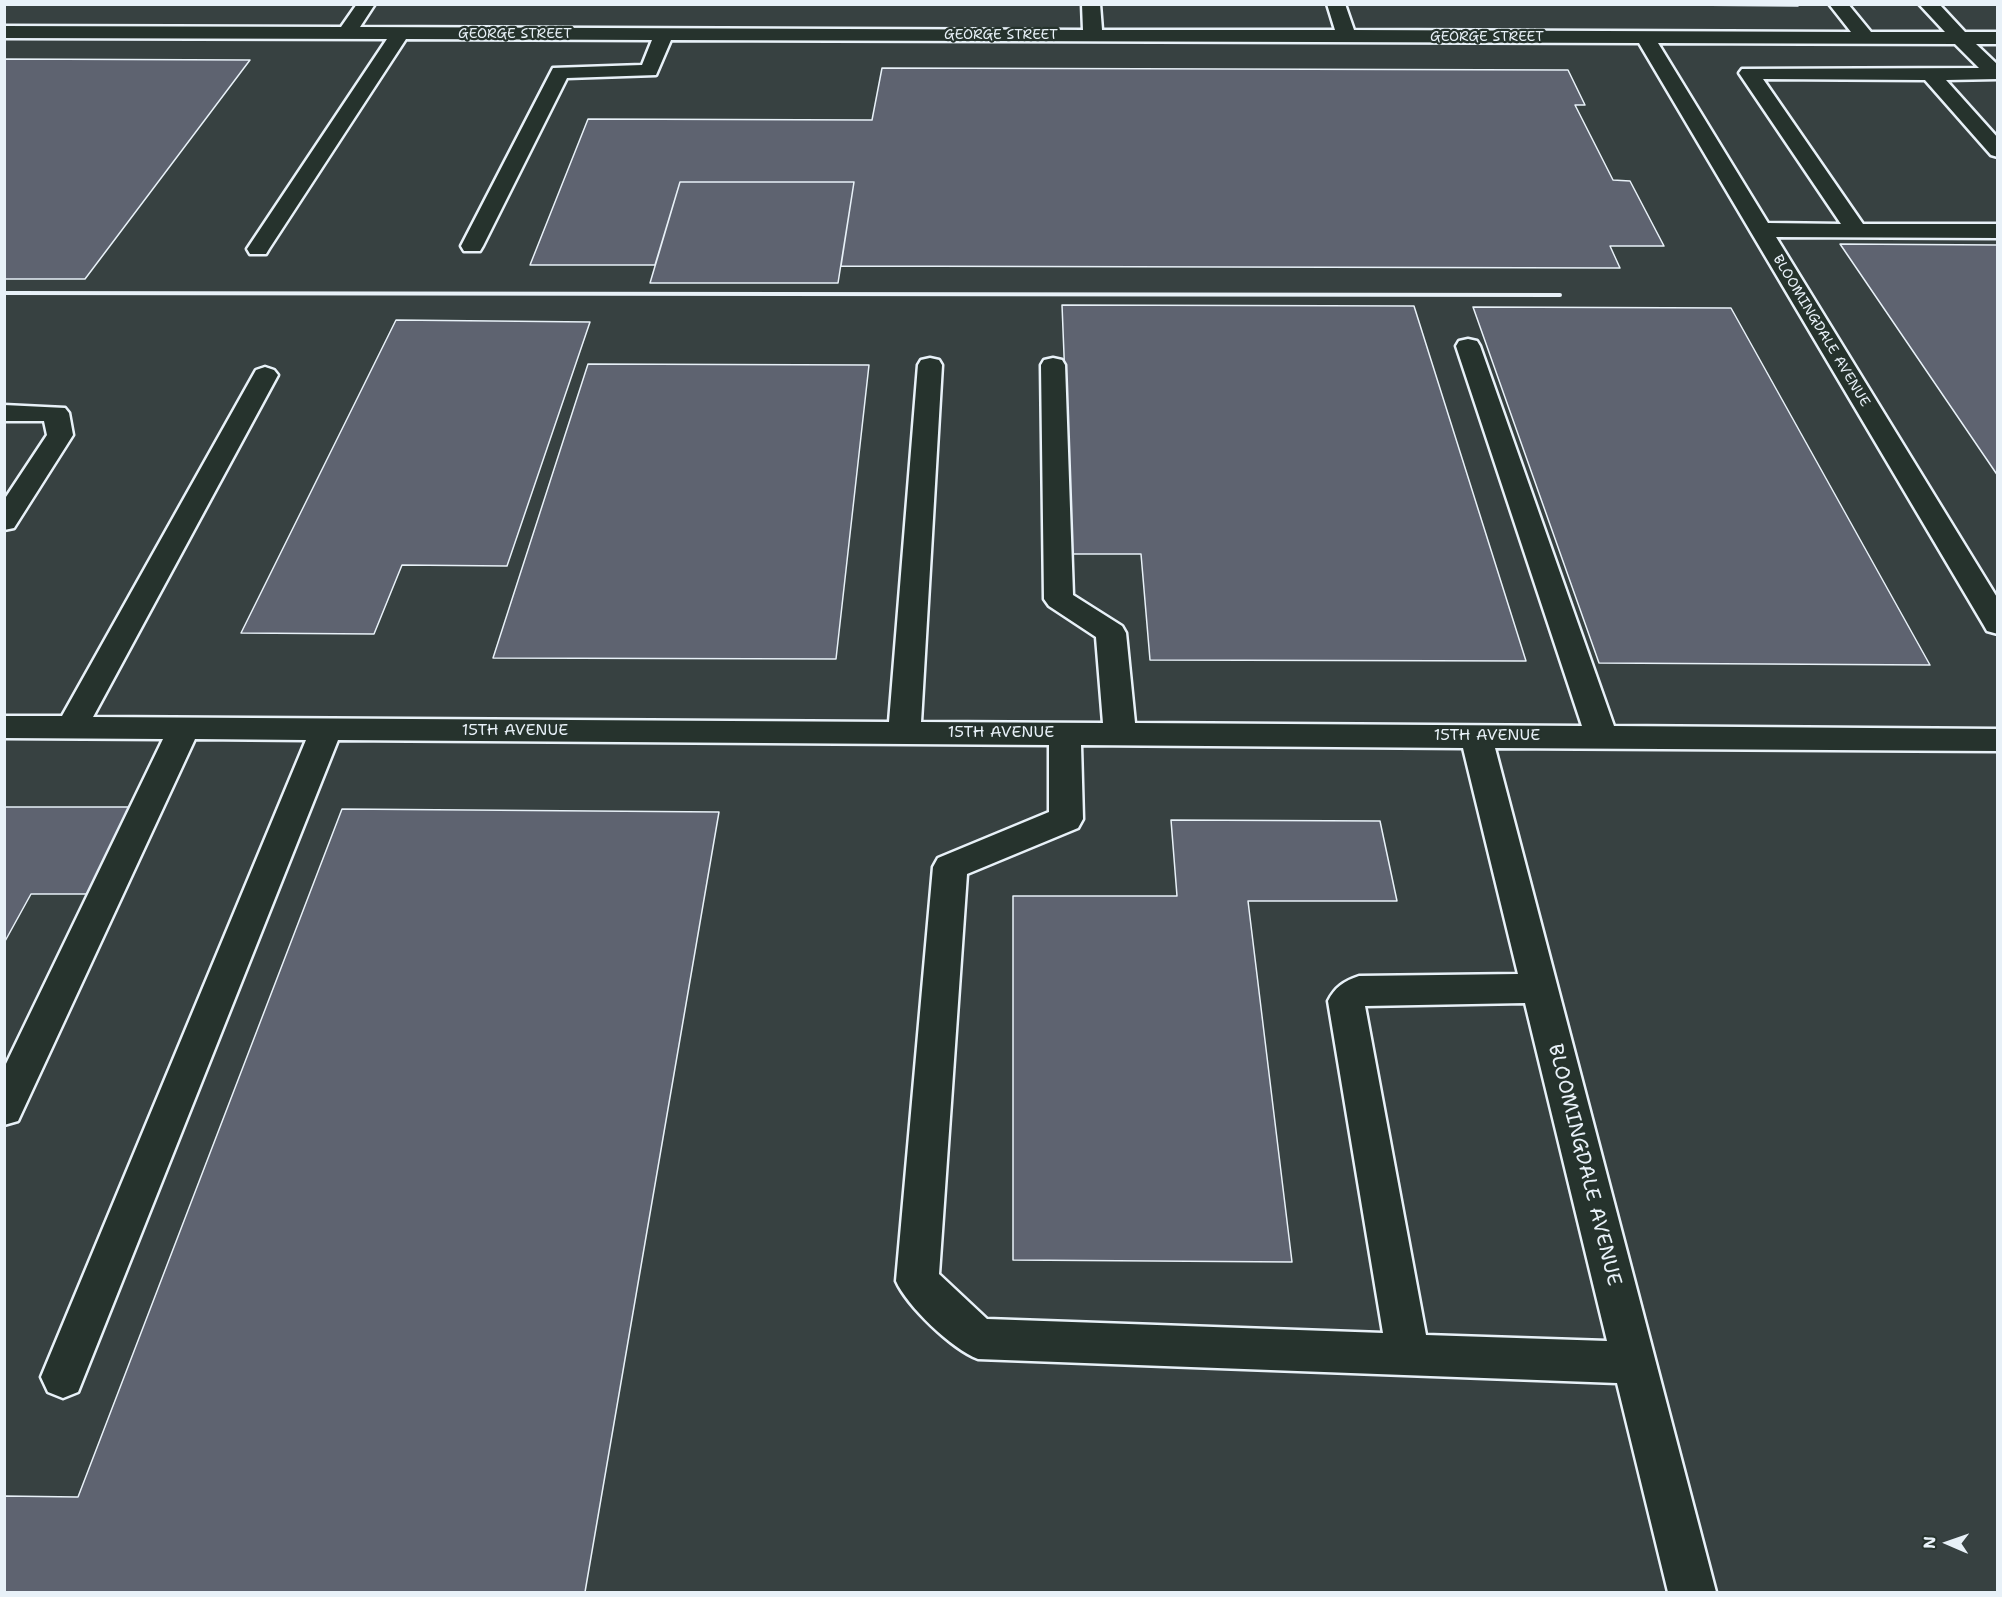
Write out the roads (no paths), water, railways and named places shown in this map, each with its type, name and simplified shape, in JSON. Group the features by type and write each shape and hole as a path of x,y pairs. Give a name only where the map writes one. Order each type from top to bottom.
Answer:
{"street":[{"path":"347,33 366,4"},
{"path":"1090,4 1093,36"},
{"path":"1336,4 1346,36"},
{"path":"1838,4 1866,38"},
{"path":"1928,4 1996,76"},
{"name":"GEORGE STREET","path":"4,32 1998,38"},
{"path":"258,249 400,34"},
{"path":"472,246 560,72 649,72 664,34"},
{"name":"BLOOMINGDALE AVENUE","path":"1645,37 1998,624"},
{"path":"1857,230 1749,73 1996,76"},
{"path":"1929,74 1998,151"},
{"path":"1760,230 1998,231"},
{"path":"1468,346 1602,737"},
{"path":"904,733 930,365"},
{"path":"1053,365 1059,599 1111,633 1119,734"},
{"path":"71,728 265,375"},
{"path":"4,413 56,413 60,435 4,522"},
{"name":"15TH AVENUE","path":"4,727 1998,740"},
{"path":"4,1109 184,729"},
{"path":"63,1377 326,730"},
{"path":"1065,734 1066,819 950,867 917,1281 978,1339 1634,1363"},
{"name":"BLOOMINGDALE AVENUE","path":"1476,736 1692,1593"},
{"path":"1408,1354 1346,1001 1359,991 1539,988"}],"railway":[{"path":"4,293 1560,295"}]}
